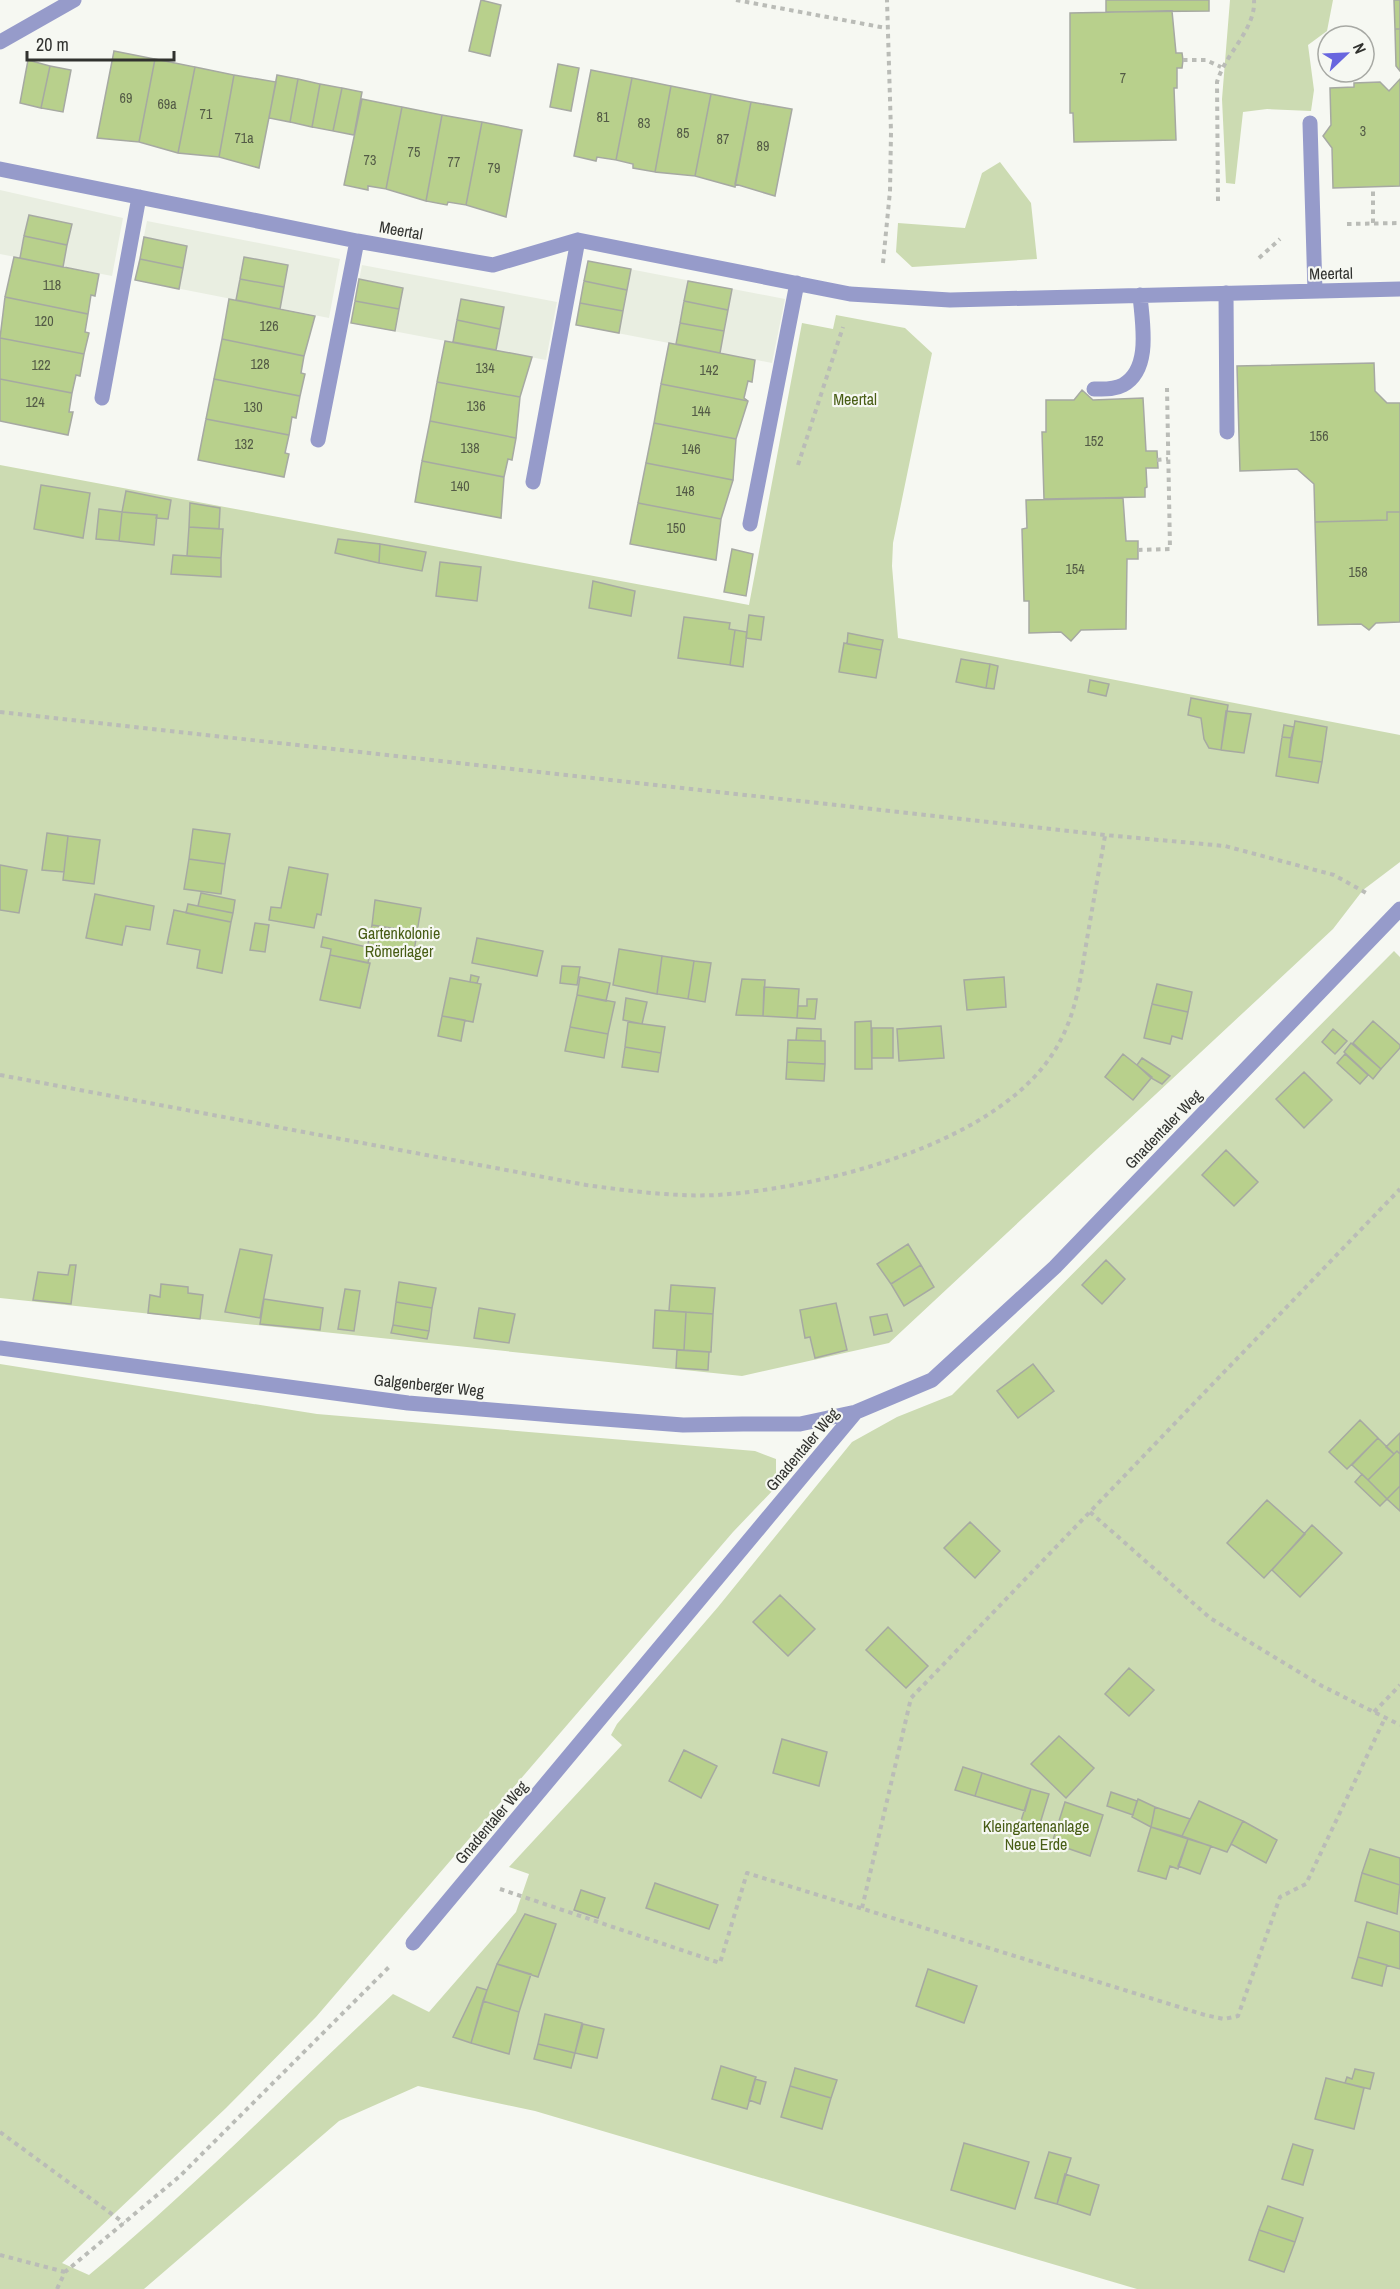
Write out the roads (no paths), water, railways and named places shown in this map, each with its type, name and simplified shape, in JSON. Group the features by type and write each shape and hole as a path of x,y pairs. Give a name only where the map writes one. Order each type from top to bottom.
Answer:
{"street":[{"path":"0,42 74,0"},
{"path":"1310,123 1315,291"},
{"name":"Meertal","path":"0,169 357,241 493,265 578,240 850,294 878,296 950,300 1400,289"},
{"path":"102,398 139,197"},
{"path":"533,482 578,240"},
{"name":"Meertal","path":"318,440 357,241"},
{"path":"750,524 797,283"},
{"path":"1226,293 1227,432"},
{"path":"1094,389 1122,386 1132,378 1138,366 1143,344 1140,295"},
{"name":"Gnadentaler Weg","path":"413,1943 856,1412 932,1380 1055,1268 1397,912"},
{"name":"Galgenberger Weg","path":"0,1348 408,1403 683,1425 788,1424 856,1412"}],"park label":[{"name":"Gartenkolonie Römerlager","path":"399,942"},
{"name":"Kleingartenanlage Neue Erde","path":"1036,1835"}]}
